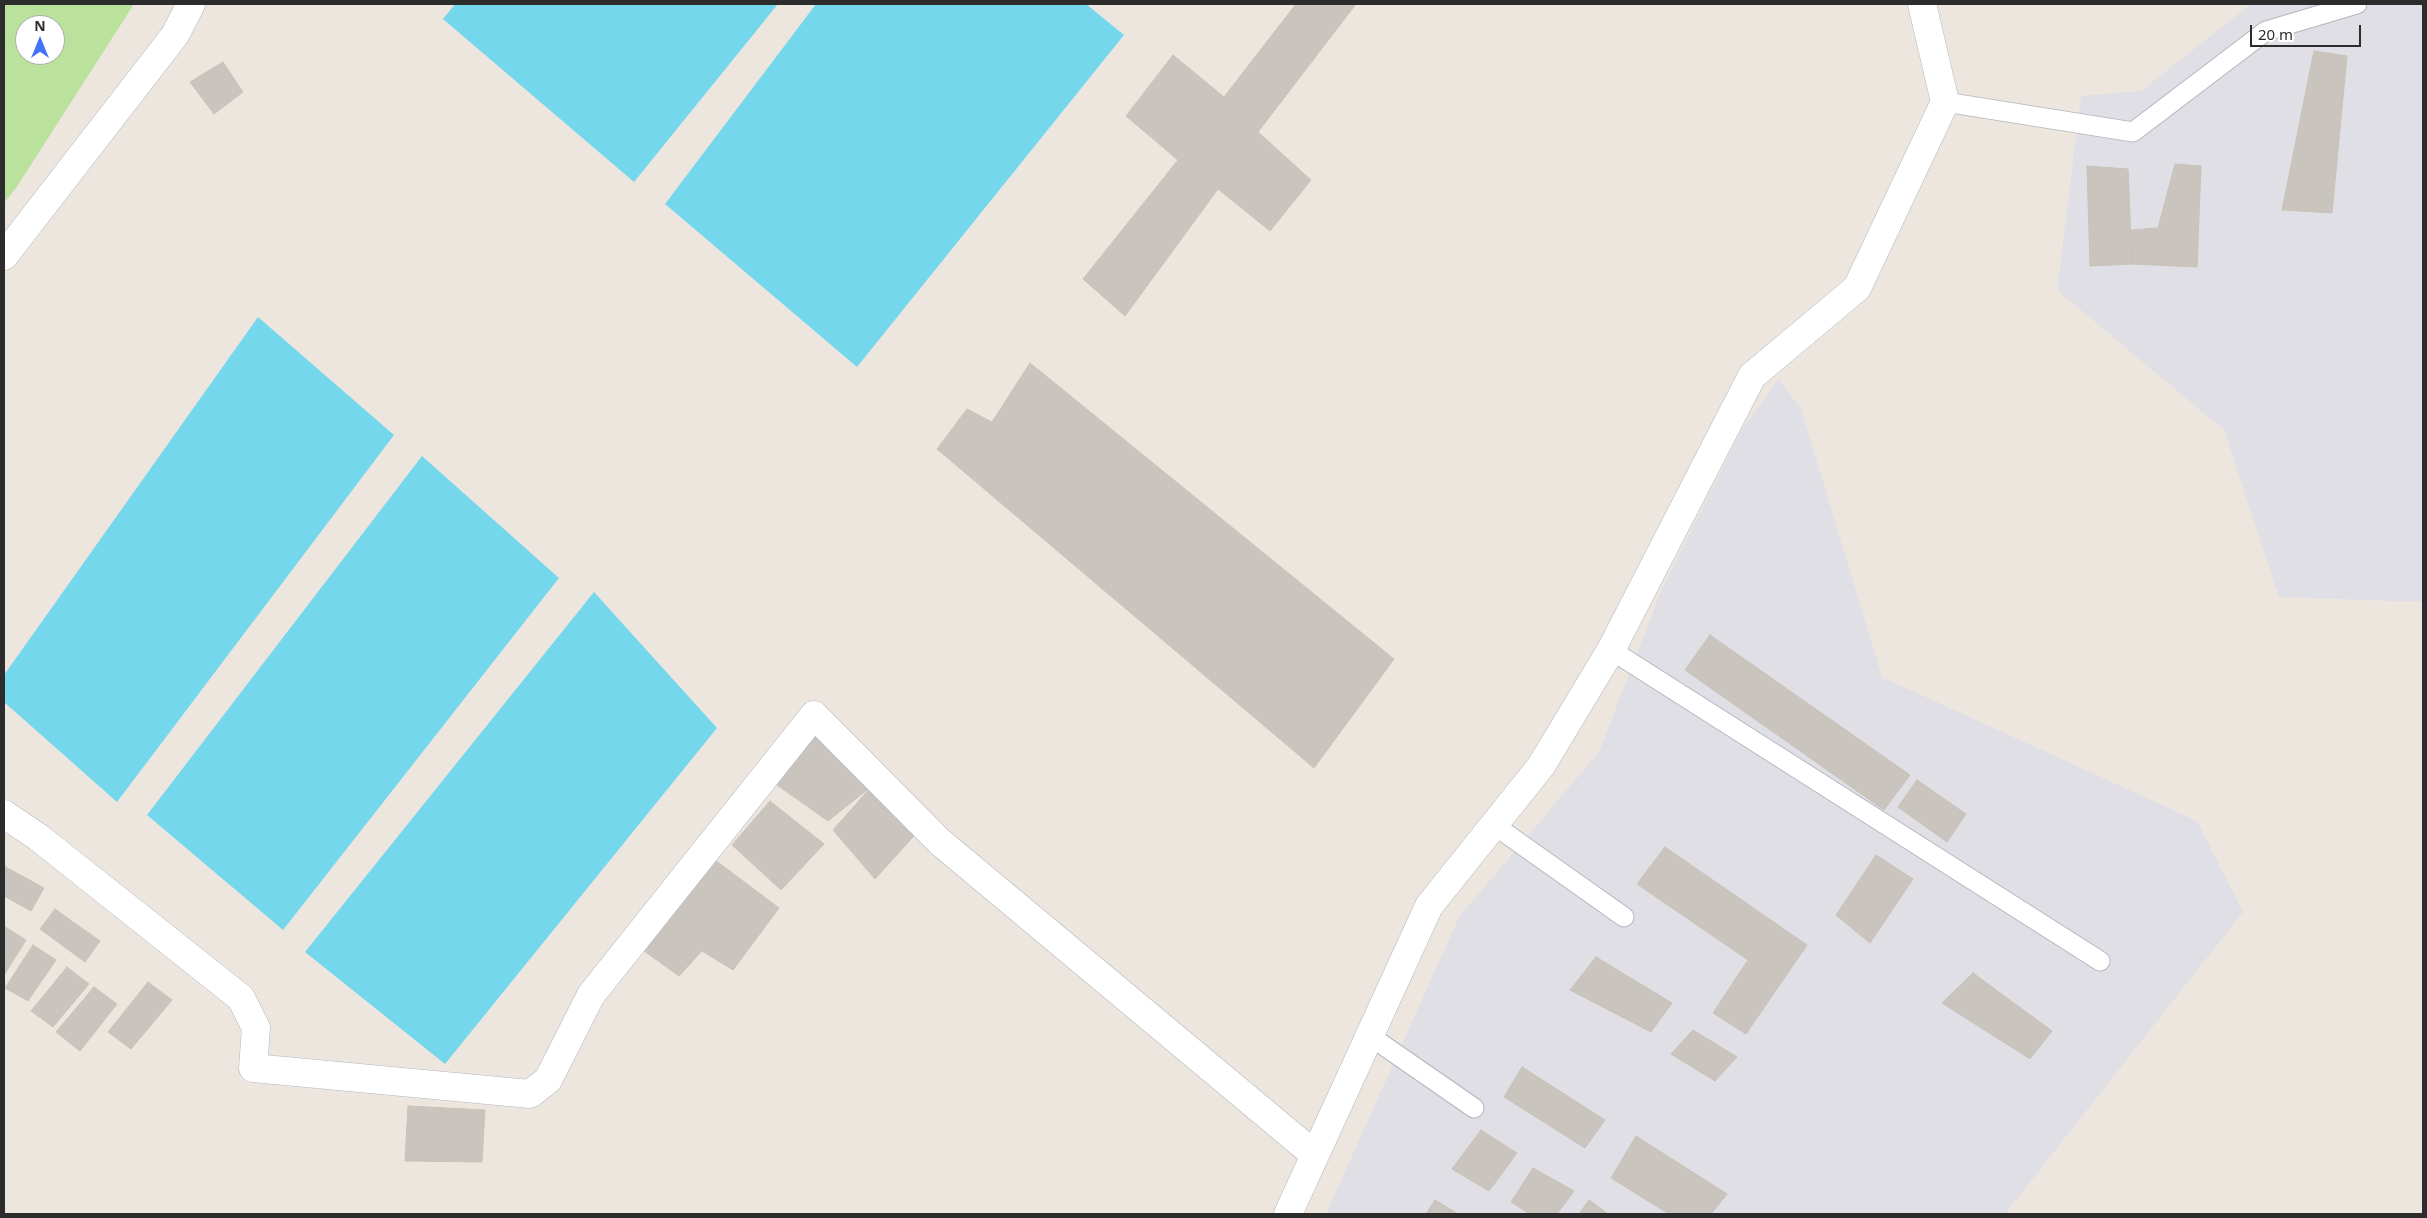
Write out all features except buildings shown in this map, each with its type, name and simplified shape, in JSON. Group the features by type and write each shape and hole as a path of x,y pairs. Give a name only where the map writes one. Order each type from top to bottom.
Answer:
{"street":[{"path":"4,256 175,35 190,4"},
{"path":"1288,1214 1429,906 1541,766 1611,650 1752,376 1857,288 1945,102 1922,4"},
{"path":"4,814 38,837 241,998 256,1028 253,1068 530,1094 548,1080 591,995 814,715 940,842 1315,1155"}],"lane":[{"path":"1945,102 2133,132 2266,31 2357,4"},
{"path":"1611,650 2100,961"},
{"path":"1494,825 1624,917"},
{"path":"1370,1036 1474,1108"}],"shaded area":[{"path":"2251,4 2423,4 2423,602 2279,597 2224,430 2057,290 2081,96 2141,91"},
{"path":"1779,379 1801,409 1882,677 2197,821 2243,912 2005,1214 1326,1214 1459,917 1599,752 1662,589 1741,431"}],"green space":[{"path":"4,4 134,4 16,188 4,203"}],"water":[{"path":"455,4 778,4 634,182 443,19"},
{"path":"816,4 1086,4 1124,35 857,367 665,204"},
{"path":"258,317 394,435 117,802 4,702 4,675"},
{"path":"422,456 559,578 283,930 147,815"},
{"path":"594,592 717,728 445,1064 305,952"}]}
